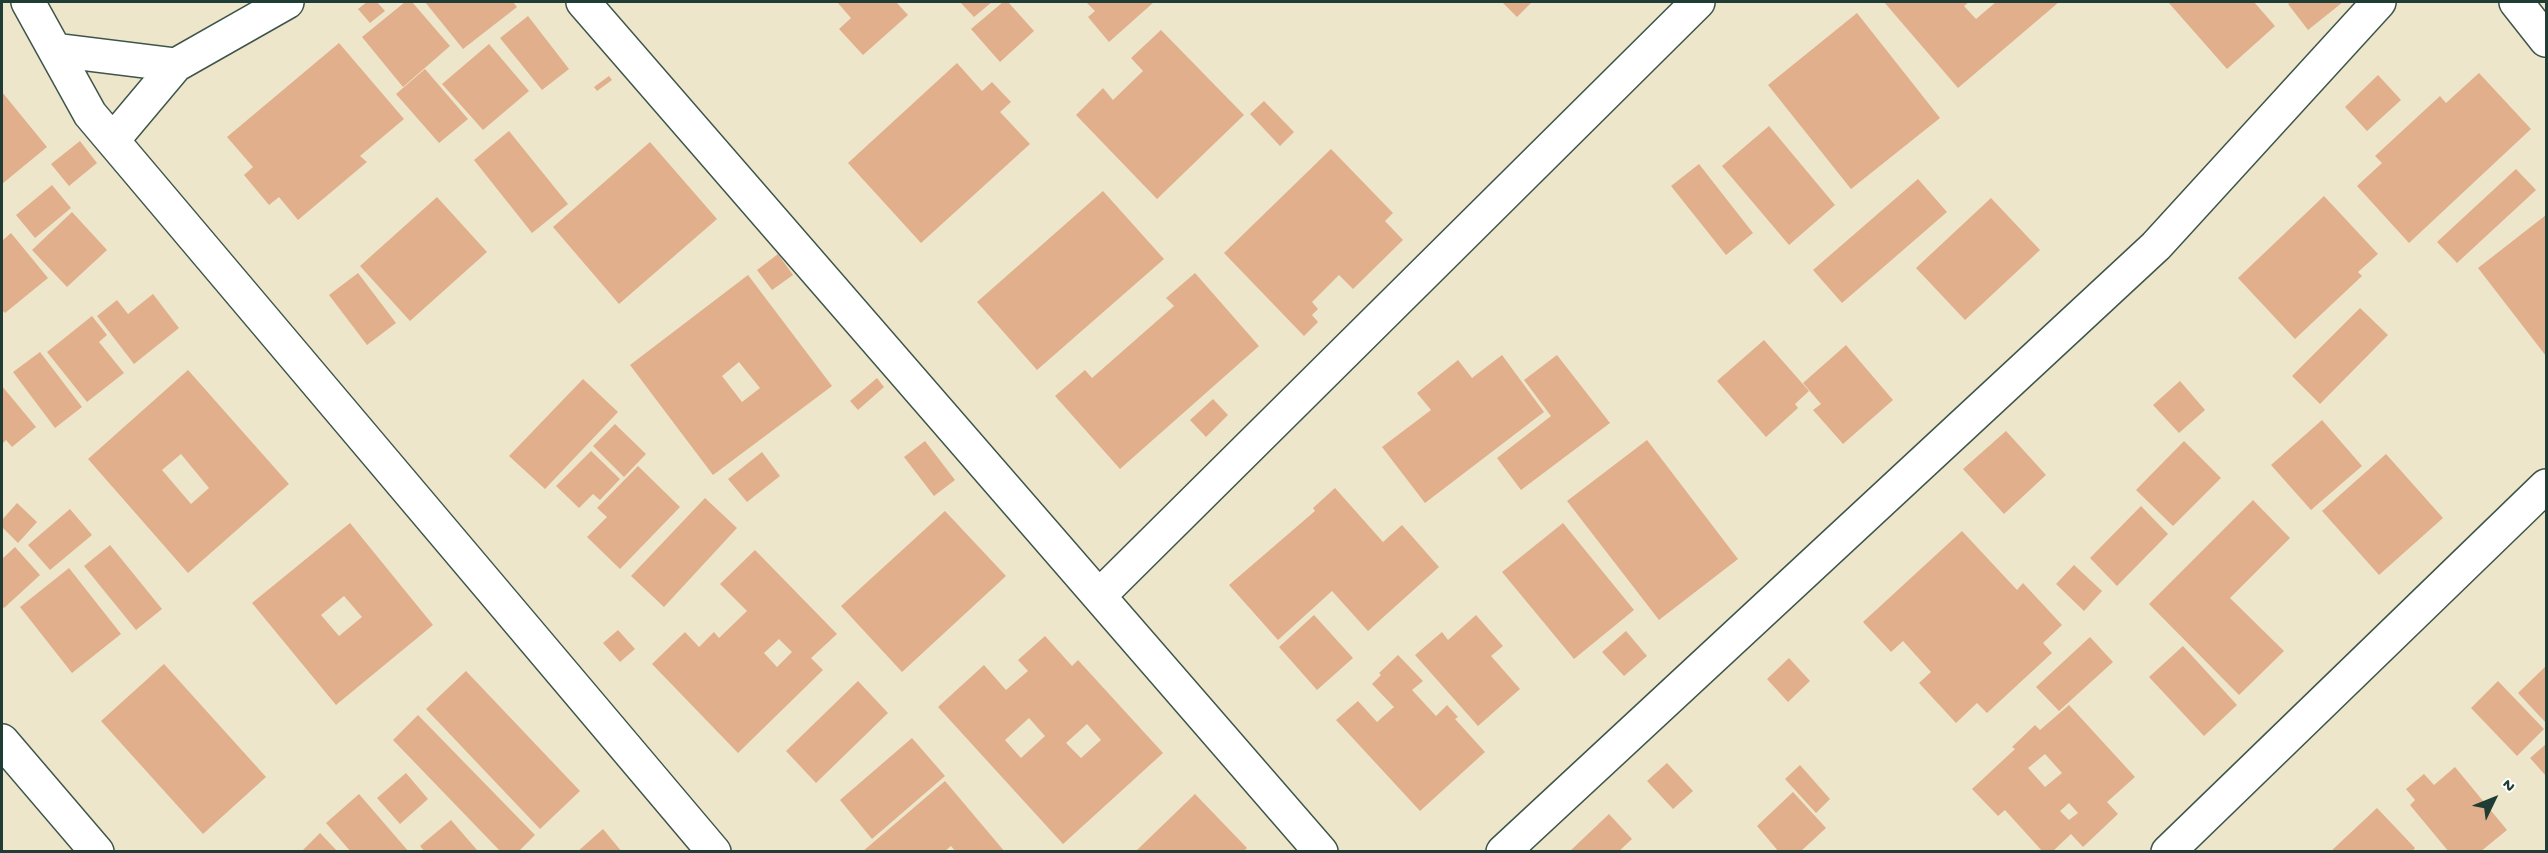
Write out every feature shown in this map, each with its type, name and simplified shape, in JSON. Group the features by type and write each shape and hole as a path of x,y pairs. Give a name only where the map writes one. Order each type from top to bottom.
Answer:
{"street":[{"path":"28,2 90,114 714,852"},
{"path":"113,140 176,65 287,2"},
{"path":"583,2 1321,852"},
{"path":"1100,595 1698,2"},
{"path":"1503,852 2156,246 2379,2"},
{"path":"2508,3 2547,40"},
{"path":"55,50 176,65"},
{"path":"2168,852 2547,486"},
{"path":"2,741 97,852"}],"building":[{"path":"367,2 377,2 385,11 370,23 358,9"},
{"path":"405,2 412,2 450,46 403,87 362,37"},
{"path":"425,2 513,2 517,7 463,49"},
{"path":"837,2 896,2 908,15 863,55 839,29 851,18"},
{"path":"960,2 992,2 974,17"},
{"path":"1003,2 1008,2 1034,31 1000,62 971,29"},
{"path":"1086,2 1154,2 1109,42 1088,17 1095,11"},
{"path":"1502,2 1532,2 1517,17"},
{"path":"1884,2 1969,2 1964,6 1976,19 1996,2 2059,2 1958,88"},
{"path":"2168,2 2254,2 2275,26 2227,69"},
{"path":"2291,2 2343,2 2308,30 2288,4"},
{"path":"1857,13 1940,118 1851,189 1768,85"},
{"path":"528,16 569,69 542,90 500,38"},
{"path":"1161,30 1244,115 1157,199 1076,115 1103,88 1113,100 1143,71 1131,58"},
{"path":"339,43 404,119 360,156 367,162 298,220 279,197 269,205 244,175 253,167 227,137"},
{"path":"489,44 529,91 483,130 442,84"},
{"path":"957,63 982,91 992,82 1011,102 1000,112 1030,144 921,243 848,163"},
{"path":"425,69 468,119 439,143 396,94"},
{"path":"2479,73 2531,129 2409,243 2357,186 2382,163 2375,156 2440,96 2446,103"},
{"path":"2378,75 2401,100 2367,131 2345,107"},
{"path":"609,76 612,80 597,91 594,87"},
{"path":"2,92 47,147 2,184"},
{"path":"1264,101 1294,132 1280,146 1250,114"},
{"path":"1769,126 1835,205 1789,245 1722,166"},
{"path":"509,131 568,204 532,233 474,160"},
{"path":"80,141 97,163 69,186 51,164"},
{"path":"650,142 717,219 619,304 553,227"},
{"path":"1331,149 1393,213 1385,221 1403,240 1353,289 1339,275 1312,302 1318,309 1312,315 1318,322 1304,336 1224,253"},
{"path":"1699,164 1753,233 1726,255 1671,186"},
{"path":"2516,169 2536,190 2457,263 2437,242"},
{"path":"1918,179 1947,212 1842,303 1813,270"},
{"path":"52,185 71,208 35,238 16,215"},
{"path":"1103,191 1164,259 1037,370 977,302"},
{"path":"2324,196 2378,254 2358,272 2362,276 2295,339 2238,278"},
{"path":"437,197 487,252 410,321 360,266"},
{"path":"1991,198 2040,250 1965,320 1916,268"},
{"path":"72,212 107,250 67,287 32,250"},
{"path":"2546,215 2546,356 2478,268"},
{"path":"11,233 48,278 5,313 2,310 2,241"},
{"path":"778,254 793,275 772,290 757,270"},
{"path":"358,273 396,323 367,345 329,295"},
{"path":"1195,273 1259,346 1120,469 1055,396 1085,370 1092,378 1174,306 1166,298"},
{"path":"748,275 832,386 713,475 630,365","holes":["739,362 760,388 742,402 722,376"]},
{"path":"153,294 179,328 134,364 97,316 117,300 128,314"},
{"path":"2360,308 2388,335 2320,404 2292,376"},
{"path":"92,316 107,335 99,342 124,373 87,402 47,352"},
{"path":"1764,340 1809,391 1795,404 1798,408 1766,437 1717,381"},
{"path":"1846,345 1893,400 1843,444 1813,410 1821,404 1803,383"},
{"path":"40,352 82,407 55,428 13,372"},
{"path":"1502,355 1544,412 1425,503 1382,447 1431,410 1417,393 1458,360 1472,378"},
{"path":"1557,355 1610,423 1521,490 1497,458 1551,416 1524,380"},
{"path":"188,370 289,484 188,573 88,459","holes":["181,454 209,488 191,504 162,470"]},
{"path":"877,378 884,387 858,410 850,401"},
{"path":"583,379 618,412 545,489 509,456"},
{"path":"2180,381 2205,410 2179,433 2153,405"},
{"path":"2,386 36,427 12,447 6,440 2,444"},
{"path":"1213,399 1228,415 1206,437 1190,420"},
{"path":"2322,420 2362,466 2311,510 2271,465"},
{"path":"615,424 646,454 624,477 593,446"},
{"path":"2006,431 2046,475 2004,514 1963,469"},
{"path":"1647,440 1738,559 1659,620 1567,501"},
{"path":"925,441 955,480 934,496 904,457"},
{"path":"2184,441 2221,478 2173,526 2136,490"},
{"path":"591,451 620,479 600,500 593,494 579,508 556,486"},
{"path":"762,452 780,476 747,502 728,479"},
{"path":"2386,454 2443,518 2379,575 2322,511"},
{"path":"638,466 680,507 620,569 587,537 607,517 597,508"},
{"path":"1335,488 1383,542 1402,525 1439,567 1368,631 1332,591 1278,640 1229,585 1315,511 1313,508"},
{"path":"705,498 737,528 664,607 631,576"},
{"path":"2253,500 2290,538 2230,598 2284,651 2239,695 2149,604"},
{"path":"17,503 37,522 18,543 2,527 2,520"},
{"path":"2141,506 2168,534 2117,586 2090,558"},
{"path":"70,509 92,535 50,570 28,545"},
{"path":"945,511 1006,576 902,672 841,606"},
{"path":"350,523 433,625 336,705 252,603","holes":["344,596 362,617 339,636 321,615"]},
{"path":"1563,523 1634,610 1574,659 1502,572"},
{"path":"1962,531 2017,590 2023,583 2062,625 2043,643 2052,653 1987,713 1977,703 1956,723 1919,683 1931,672 1903,641 1891,652 1863,622"},
{"path":"110,545 162,609 136,630 84,566"},
{"path":"15,547 40,575 4,608 2,606 2,559"},
{"path":"755,550 837,634 811,658 823,670 738,753 652,664 685,632 699,647 714,632 719,638 747,611 720,584","holes":["779,639 792,652 777,667 764,653"]},
{"path":"2074,565 2102,591 2084,611 2056,584"},
{"path":"69,568 121,634 72,673 20,607"},
{"path":"1314,615 1353,658 1317,690 1279,647"},
{"path":"1476,615 1503,646 1491,656 1520,689 1478,726 1415,655 1442,632 1448,640"},
{"path":"618,630 635,649 620,662 603,643"},
{"path":"1626,631 1647,656 1624,676 1602,652"},
{"path":"1045,636 1072,666 1078,660 1163,753 1063,844 938,707 984,665 1006,690 1028,671 1018,660","holes":["1029,718 1045,736 1021,758 1005,740","1087,724 1101,740 1081,758 1066,743"]},
{"path":"2090,637 2113,662 2059,711 2036,687"},
{"path":"2183,646 2237,705 2204,736 2149,677"},
{"path":"1398,655 1423,681 1412,690 1436,716 1447,705 1458,717 1455,719 1485,752 1420,811 1336,720 1358,701 1377,722 1394,707 1372,684 1381,675 1379,673"},
{"path":"1789,658 1810,681 1788,702 1767,679"},
{"path":"164,664 266,777 203,834 101,721"},
{"path":"2546,666 2546,723 2518,693"},
{"path":"466,671 580,791 540,829 426,709"},
{"path":"858,681 888,713 816,783 786,751"},
{"path":"2498,681 2544,729 2517,756 2471,708"},
{"path":"2069,705 2135,777 2107,802 2118,814 2083,847 2071,834 2052,852 2043,852 2005,810 1998,816 1972,789 2015,749 2012,747 2035,725 2040,730","holes":["2045,754 2062,773 2045,787 2028,768","2069,803 2078,813 2069,820 2060,811"]},
{"path":"418,715 535,835 518,852 501,852 393,740"},
{"path":"912,738 945,776 872,839 840,800"},
{"path":"2546,744 2546,776 2530,758"},
{"path":"1667,763 1693,791 1673,809 1647,781"},
{"path":"1800,765 1830,799 1816,813 1785,779"},
{"path":"2455,767 2507,830 2480,852 2449,852 2410,805 2415,800 2406,789 2424,774 2434,785"},
{"path":"406,773 428,799 400,824 377,798"},
{"path":"945,781 1005,852 956,852 951,846 944,852 862,852"},
{"path":"1793,792 1826,828 1800,852 1779,852 1757,826"},
{"path":"359,794 409,852 351,852 326,823"},
{"path":"1195,794 1247,848 1243,852 1135,852"},
{"path":"2377,808 2415,848 2412,852 2330,852"},
{"path":"1609,814 1632,839 1618,852 1569,852"},
{"path":"451,820 477,850 425,852 420,846"},
{"path":"603,829 622,852 577,852"},
{"path":"320,833 338,852 301,852"}]}
